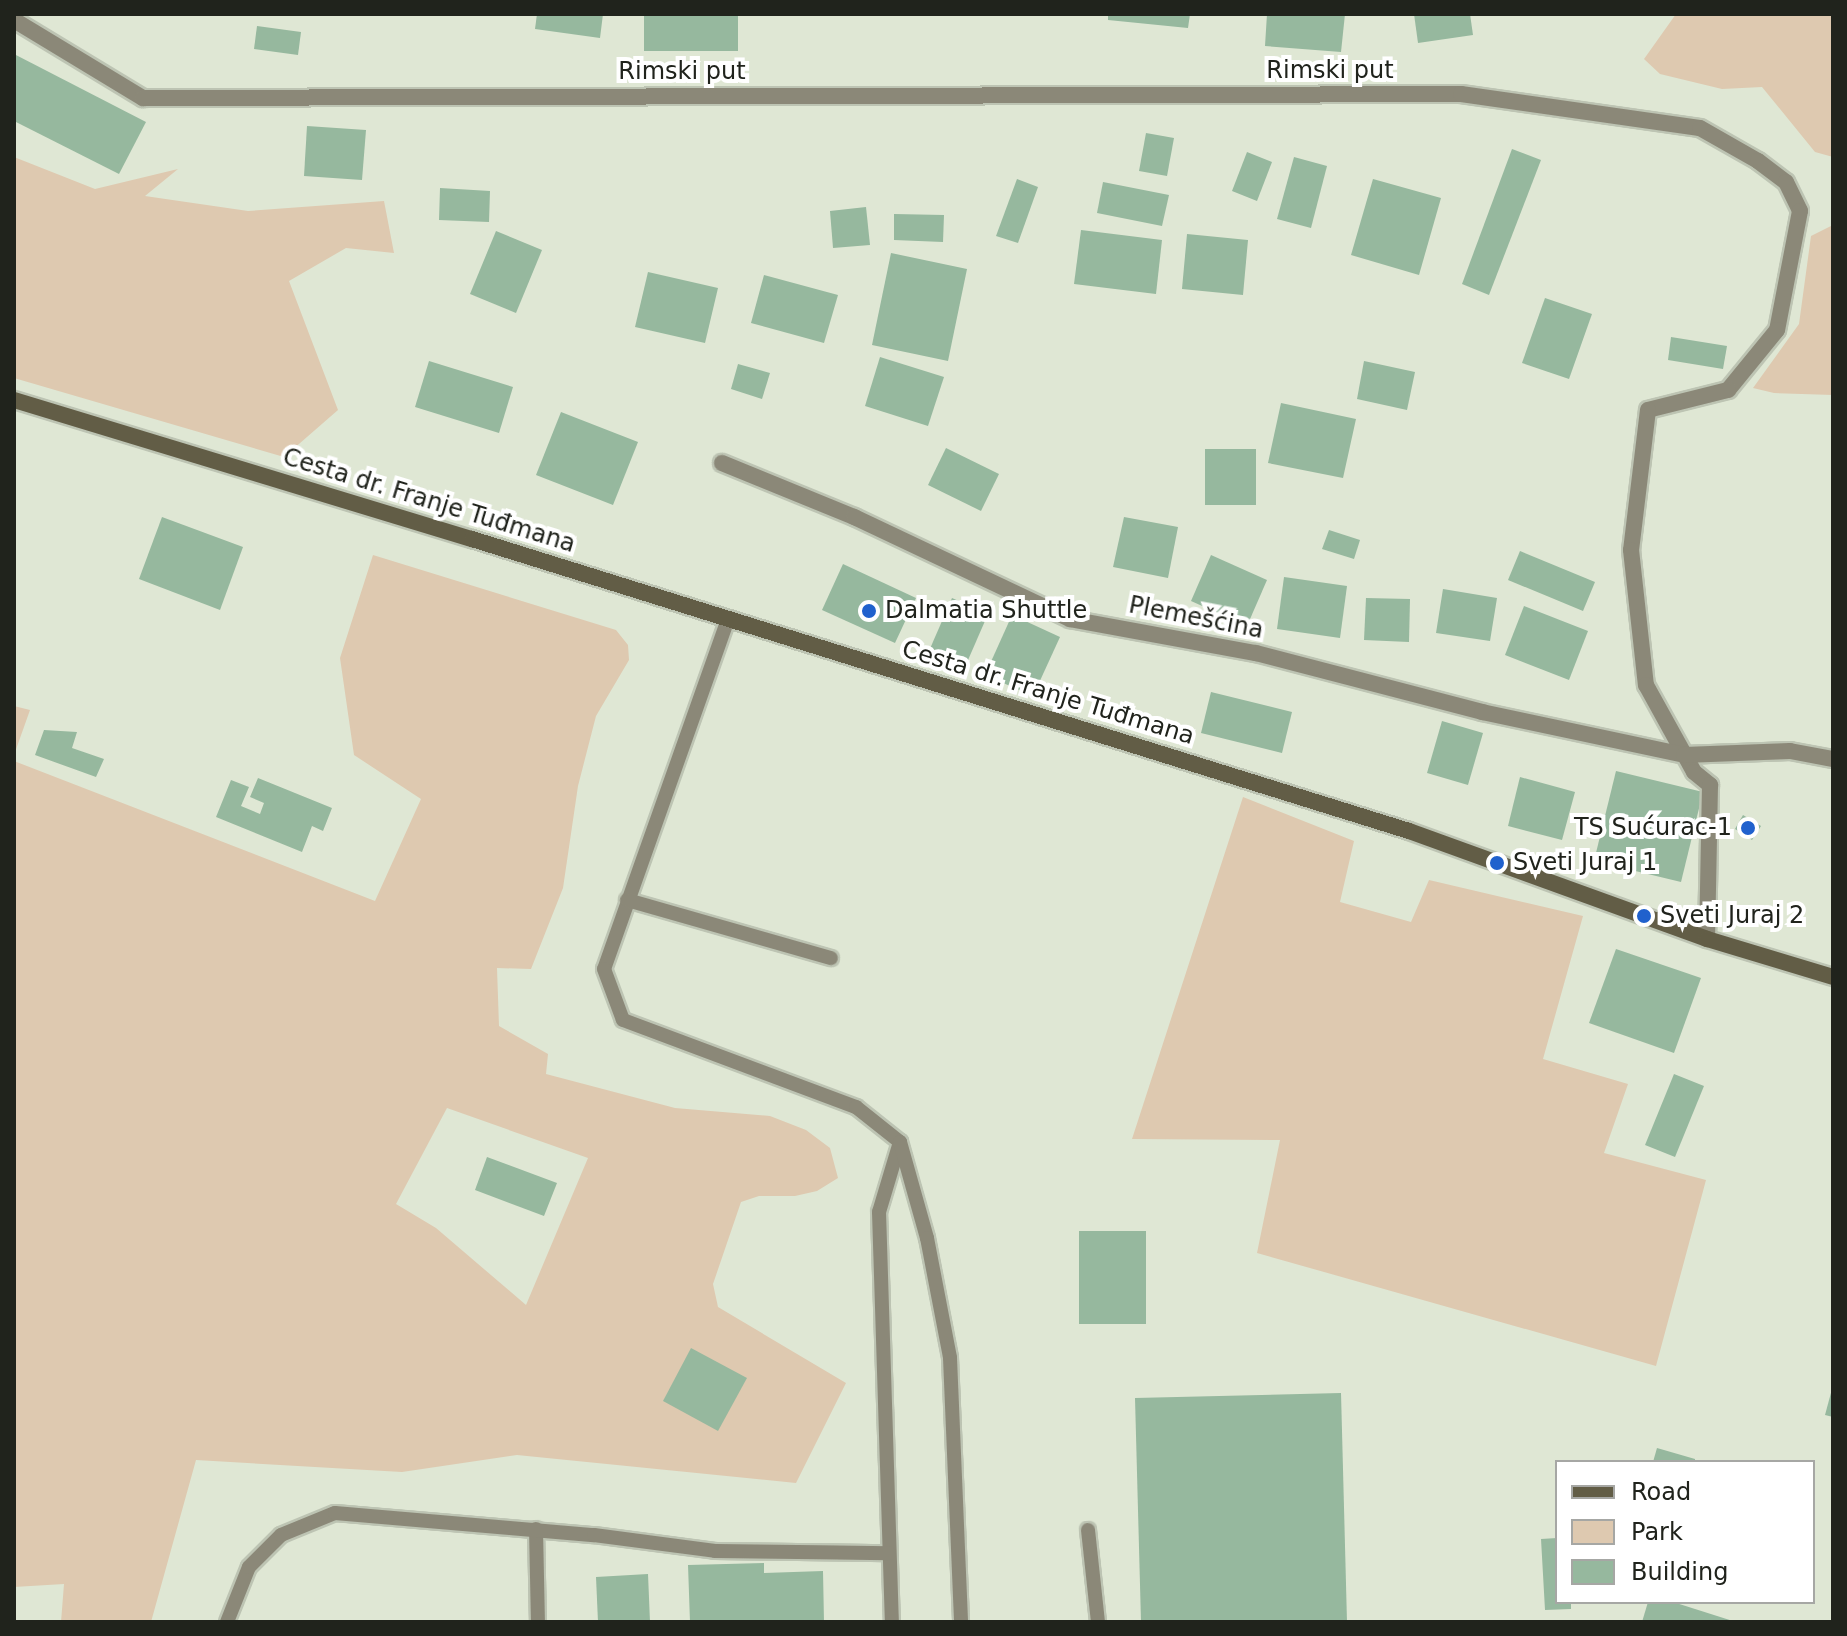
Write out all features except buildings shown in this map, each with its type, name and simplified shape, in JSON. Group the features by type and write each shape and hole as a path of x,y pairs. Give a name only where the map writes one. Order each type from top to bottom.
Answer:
{"main road":[{"name":"Cesta dr. Franje Tuđmana","path":"14,400 1409,831 1707,939 1833,977"}],"street":[{"name":"Rimski put","path":"14,20 143,98 1461,94 1700,128 1786,182 1800,211 1777,330 1728,390 1648,410 1631,550 1644,670 1646,685 1684,755 1694,772 1710,785 1707,939"},
{"name":"Plemešćina","path":"722,463 854,517 1070,619 1256,653 1482,712 1684,755 1790,751 1833,759"}],"lane":[{"path":"728,619 604,969 623,1020 856,1107 900,1142 927,1238 950,1358 961,1622"},
{"path":"627,900 831,958"},
{"path":"892,1622 879,1212 900,1142"},
{"path":"227,1622 249,1567 281,1535 335,1513 536,1529 715,1551 889,1553"},
{"path":"536,1529 538,1622"},
{"path":"1088,1530 1098,1622"}],"green space":[{"path":"1676,14 1833,14 1833,157 1815,152 1762,87 1722,89 1660,74 1644,59"},
{"path":"14,157 95,189 178,169 145,196 248,211 384,201 394,253 346,248 289,281 338,410 284,457 14,378"},
{"path":"1833,225 1833,395 1774,393 1753,388 1799,324 1811,236"},
{"path":"373,555 616,630 628,645 629,660 596,716 578,786 563,888 531,969 497,968 499,1026 548,1054 546,1074 675,1108 770,1116 806,1130 830,1148 838,1178 817,1191 795,1196 759,1196 741,1202 713,1284 718,1307 846,1383 796,1483 517,1455 402,1472 196,1460 151,1622 61,1622 64,1584 14,1587 14,761 375,901 421,799 354,755 340,658","holes":["447,1108 588,1158 526,1305 436,1228 396,1204"]},
{"path":"14,706 30,710 14,755"},
{"path":"1243,797 1354,841 1340,902 1411,922 1429,880 1583,916 1543,1059 1628,1084 1604,1153 1706,1180 1656,1366 1257,1253 1280,1140 1132,1139"}],"place":[{"name":"Dalmatia Shuttle","path":"869,611"},
{"name":"TS Sućurac-1","path":"1748,828"},
{"name":"Sveti Juraj 1","path":"1497,863"},
{"name":"Sveti Juraj 2","path":"1644,916"}]}
